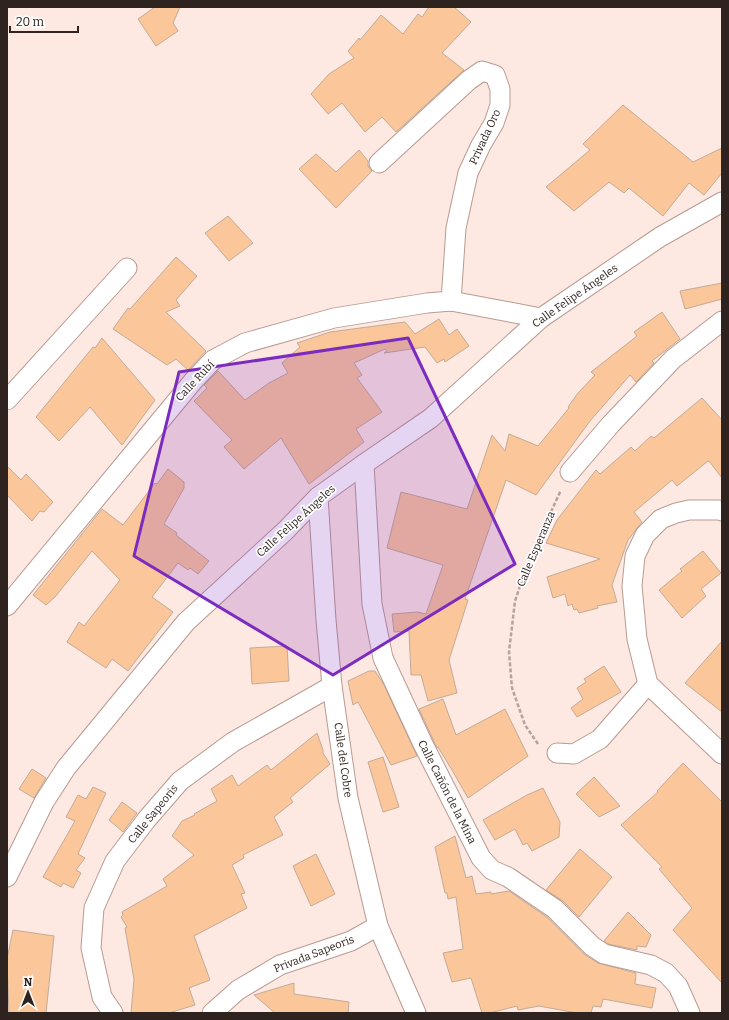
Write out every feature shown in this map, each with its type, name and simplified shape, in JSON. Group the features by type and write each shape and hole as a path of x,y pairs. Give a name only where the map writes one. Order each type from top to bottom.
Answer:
{"street":[{"name":"Privada Oro","path":"379,163 469,80 482,71 495,75 500,89 500,105 494,122 468,173 456,228 451,301"},
{"name":"Calle Felipe Ángeles","path":"7,878 44,802 66,768 186,622 285,531 318,497 431,418 541,318 660,237 722,202"},
{"path":"7,400 127,268"},
{"name":"Calle Rubí","path":"7,606 194,380 213,360 245,343 334,318 427,303 451,301 541,318"},
{"path":"570,472 611,424 673,359 722,321"},
{"name":"Calle Cañón de la Mina","path":"364,464 372,604 383,658 423,744 481,858 492,870 508,877 555,909 592,946 604,954 651,965 666,973 678,986 690,1013"},
{"name":"Calle del Cobre","path":"318,497 332,686 348,798 378,926 416,1013"},
{"path":"722,511 688,510 661,519 645,535 635,556 632,586 637,638 648,684 722,754"},
{"path":"557,753 574,754 600,739 648,684"},
{"name":"Calle Sapeoris","path":"113,1013 102,997 91,948 94,908 115,861 147,819 180,781 232,742 332,686"},
{"name":"Privada Sapeoris","path":"212,1013 238,990 280,965 351,941 378,926"}],"path":[{"name":"Calle Esperanza","path":"557,753 539,746 525,725 512,688 510,652 515,601 519,588 528,562 570,472"}],"highlighted area":[{"path":"408,338 515,564 333,675 134,556 179,372"}],"building":[{"path":"155,7 180,7 173,23 178,31 156,46 138,19"},
{"path":"429,7 454,7 471,22 442,53 464,70 396,132 382,117 365,132 342,103 328,114 311,94 329,74 354,58 348,51 359,38 360,40 381,15 403,34 418,14 422,17"},
{"path":"623,105 693,162 722,148 722,173 704,195 689,183 663,216 629,188 624,193 609,182 574,211 546,187 590,150 583,144"},
{"path":"359,150 368,161 368,166 372,171 336,208 299,169 316,154 336,172"},
{"path":"228,216 253,243 229,261 205,233"},
{"path":"176,257 197,276 176,300 180,306 166,312 206,351 188,370 176,359 167,365 113,329 128,308 130,309"},
{"path":"722,283 722,299 685,309 680,291"},
{"path":"662,312 680,339 652,361 654,363 636,382 630,375 590,421 536,495 506,480 465,599 468,600 449,660 457,693 428,701 421,675 411,675 409,631 394,632 392,614 418,612 426,614 443,565 387,548 401,492 467,509 492,435 505,451 509,434 538,446 569,408 568,407 578,393 595,375 591,372 637,336 634,332"},
{"path":"439,319 449,335 457,329 469,346 445,362 444,359 437,363 425,347 384,353 387,351 385,349 354,363 362,375 357,378 382,412 356,429 364,442 309,484 281,438 244,469 224,447 232,440 194,401 207,388 204,385 218,371 245,400 269,383 288,373 282,363 300,347 297,343 330,332 405,322 415,334"},
{"path":"102,338 155,400 122,445 90,407 59,441 36,417"},
{"path":"702,398 722,420 722,478 708,461 677,486 672,480 634,512 642,522 628,540 612,585 617,602 597,606 598,608 579,613 577,609 574,610 572,604 568,606 565,594 553,598 547,577 600,559 546,543 557,520 596,470 600,474 631,447 635,451 651,436 654,438"},
{"path":"7,466 21,480 26,474 53,502 44,512 40,511 32,521 7,495"},
{"path":"168,469 184,482 184,488 164,524 177,533 176,535 209,561 198,574 190,568 188,570 178,563 152,597 173,612 128,671 112,659 106,668 67,642 79,622 84,626 120,580 92,551 55,597 46,605 33,595 102,509 123,525 155,483 157,484"},
{"path":"703,551 721,573 701,589 706,596 682,618 659,590 682,571 680,569"},
{"path":"722,641 722,712 685,683"},
{"path":"287,646 289,681 252,684 250,648"},
{"path":"604,666 621,692 577,717 571,708 583,699 577,688 586,682 584,679"},
{"path":"369,671 375,671 384,685 417,756 391,765 358,702 353,705 348,681"},
{"path":"443,699 456,735 505,709 528,756 468,798 438,747 437,748 419,709"},
{"path":"317,733 323,753 330,764 290,798 293,802 274,817 283,835 243,855 244,858 232,865 245,893 241,894 247,908 194,936 210,980 189,988 195,1005 169,1013 131,1013 134,979 125,928 127,927 121,917 123,915 122,912 167,886 163,879 194,855 172,836 182,821 195,815 194,814 217,801 211,789 232,775 238,786 267,765 271,770"},
{"path":"383,757 399,807 383,812 368,762"},
{"path":"683,763 722,802 722,983 673,930 692,908 659,869 662,867 621,825 658,792 657,791"},
{"path":"32,769 46,778 34,798 19,789"},
{"path":"594,777 620,806 599,817 576,794"},
{"path":"93,787 106,793 78,854 85,858 76,870 81,873 73,888 63,883 61,887 43,877 75,821 66,817 78,795 86,799"},
{"path":"543,788 560,822 559,837 532,851 527,843 523,845 515,829 495,840 483,820 527,795"},
{"path":"122,802 137,813 123,832 109,820"},
{"path":"455,836 466,878 472,876 476,894 491,892 491,894 509,891 548,918 584,954 598,963 636,973 635,984 656,988 652,1008 603,999 601,1007 593,1006 591,1013 577,1013 539,1006 518,1010 517,1006 490,1013 482,1013 471,978 452,982 443,953 463,949 456,897 448,899 447,893 445,893 435,847"},
{"path":"580,849 612,877 579,917 563,901 546,890"},
{"path":"316,854 335,894 311,906 293,866"},
{"path":"628,912 651,935 646,947 637,946 637,950 608,944 604,941"},
{"path":"13,930 54,936 46,1013 9,1013 7,959"},
{"path":"294,983 294,994 349,1002 348,1013 275,1013 254,995"}]}
